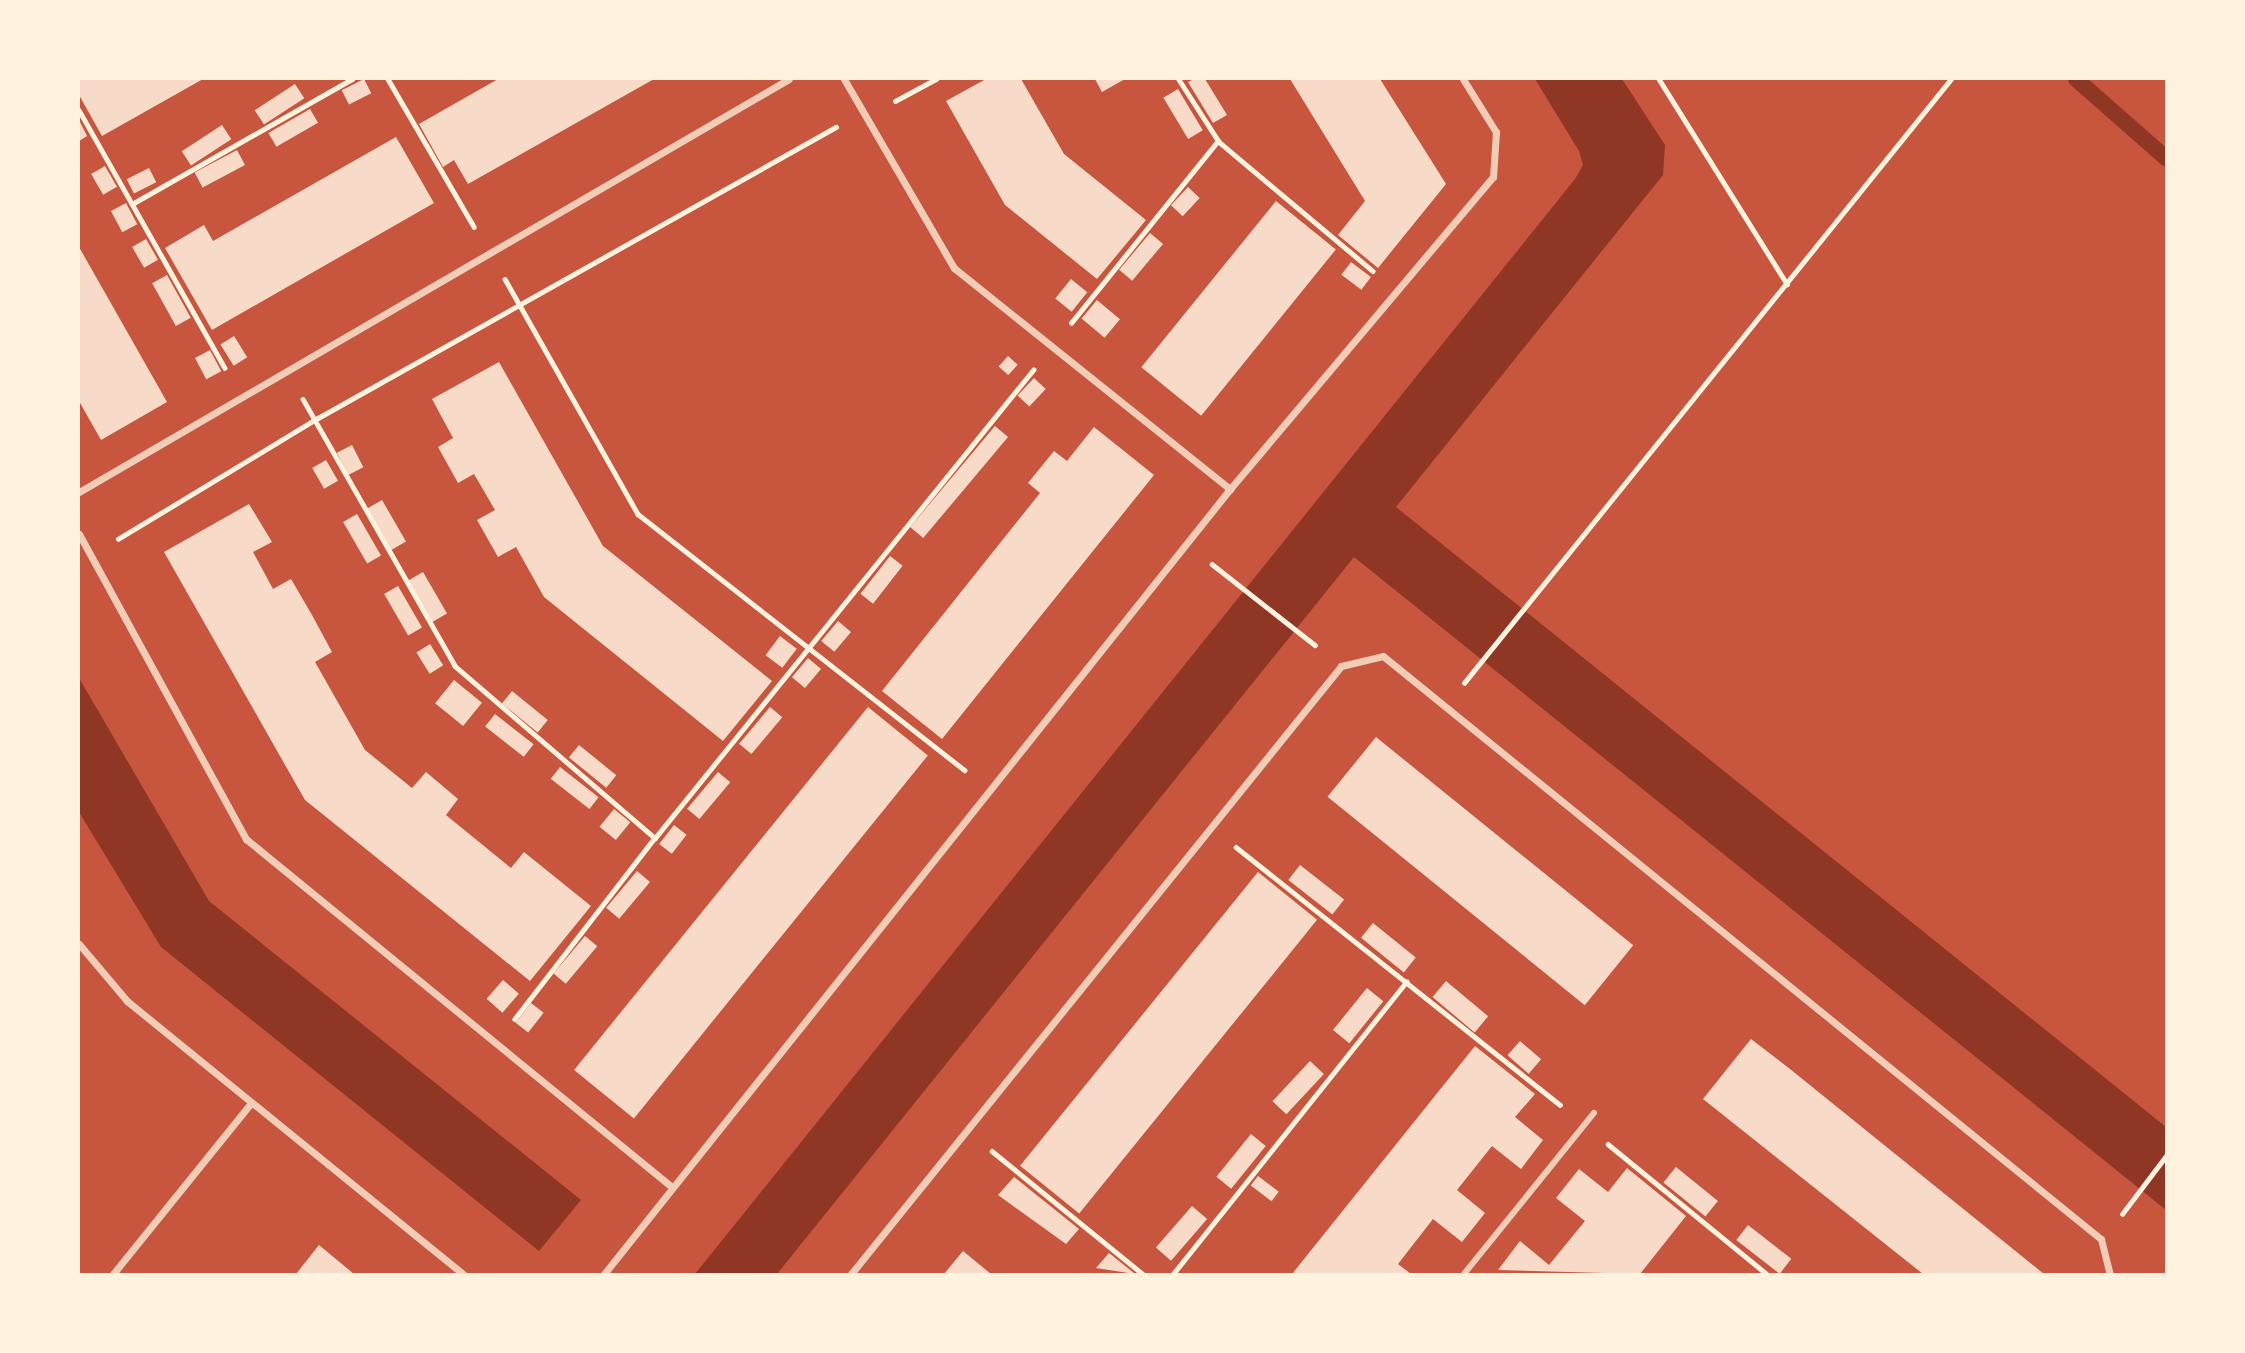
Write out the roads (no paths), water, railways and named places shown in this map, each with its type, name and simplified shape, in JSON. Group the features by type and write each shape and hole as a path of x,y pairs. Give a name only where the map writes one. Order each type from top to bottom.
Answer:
{"street":[{"path":"79,492 789,79"},
{"path":"844,79 954,268 1230,489"},
{"path":"604,1274 1230,489 1399,292 1493,177 1496,132 1462,79"},
{"path":"79,534 246,839 672,1187"},
{"path":"851,1274 1341,666 1384,656 2101,1239 2109,1274"},
{"path":"79,944 127,1001 463,1274"},
{"path":"113,1274 251,1103"},
{"path":"1464,1274 1594,1112"}],"waterway":[{"path":"2076,79 2166,158"}]}
